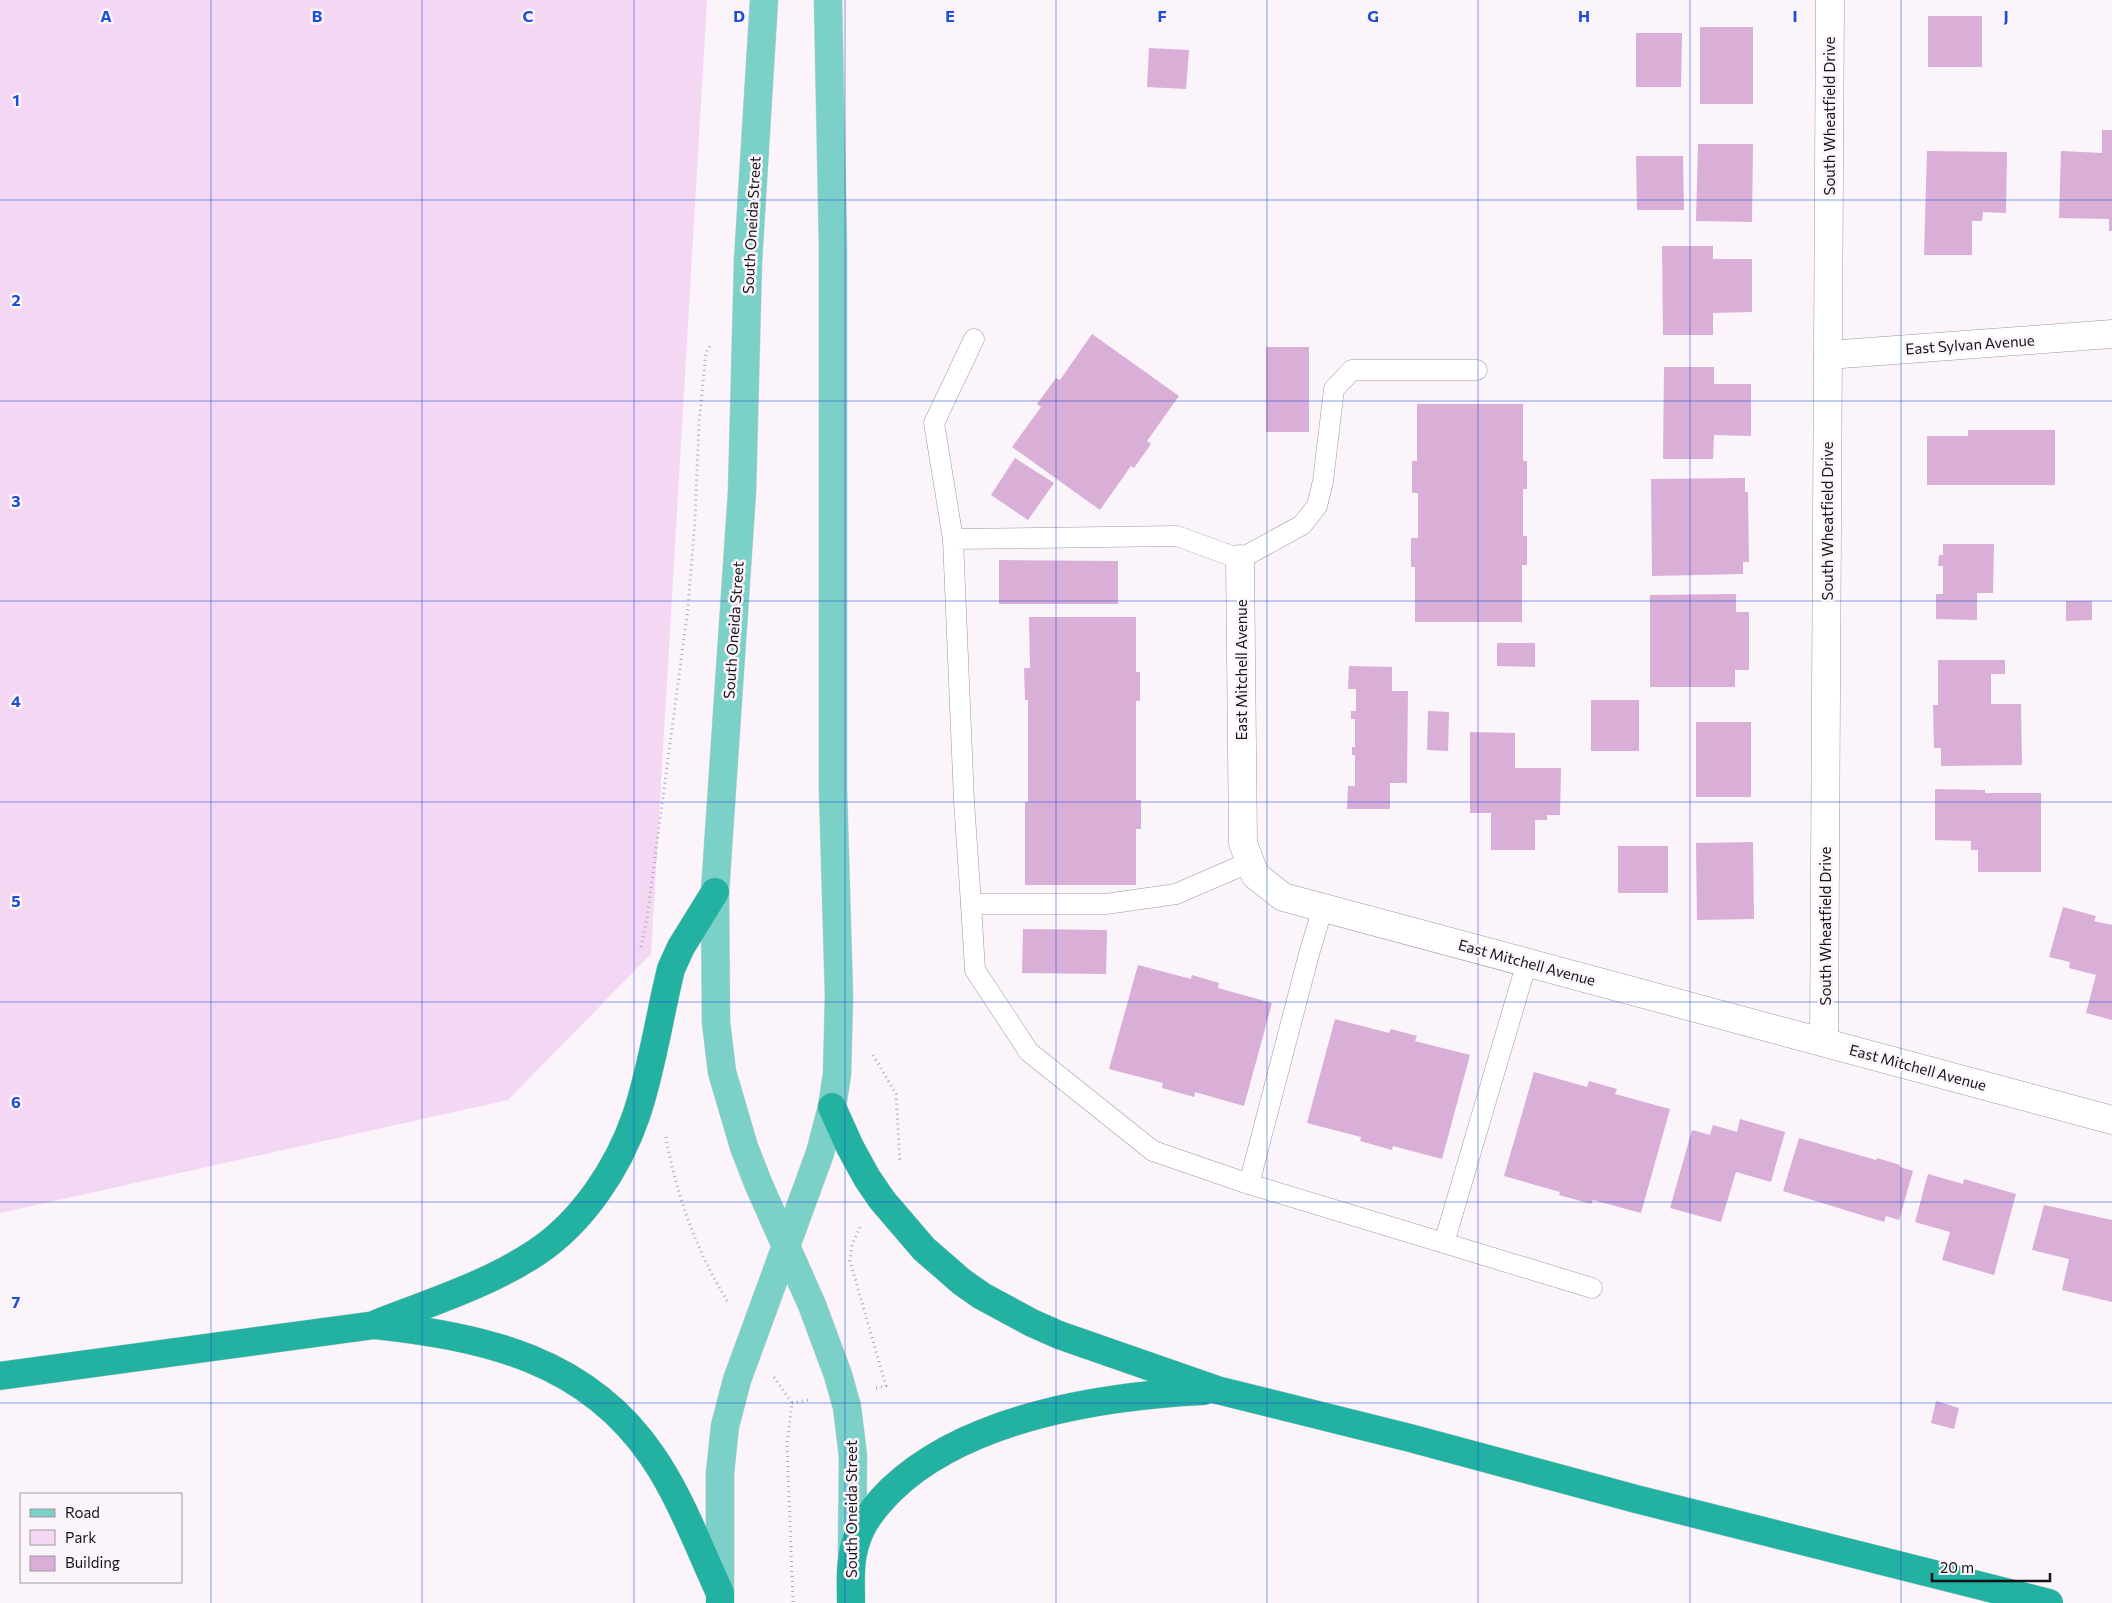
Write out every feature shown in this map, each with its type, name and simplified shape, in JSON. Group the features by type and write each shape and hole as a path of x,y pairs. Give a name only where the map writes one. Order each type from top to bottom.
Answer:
{"highway":[{"path":"0,1376 375,1325 491,1278 524,1261 550,1243 570,1224 593,1198 616,1162 636,1116 671,969 681,947 715,892"},
{"path":"832,1107 858,1164 882,1200 924,1248 962,1282 1006,1310 1050,1331 1217,1390 1410,1438 1636,1499 2049,1603"},
{"path":"375,1325 446,1334 510,1350 544,1365 577,1384 605,1404 633,1430 654,1458 680,1505 720,1598"},
{"path":"852,1556 862,1526 882,1498 918,1467 960,1443 1008,1424 1062,1410 1150,1395 1217,1390"},
{"name":"South Oneida Street","path":"852,1556 852,1603"}],"main road":[{"name":"South Oneida Street","path":"764,0 748,261 742,492 715,892 716,1022 722,1072 733,1113 751,1166 833,1361 847,1407 852,1437 853,1463 852,1556"},
{"path":"720,1598 720,1473 725,1426 740,1374 820,1153 832,1107 837,1074 839,1036 833,781 833,248 828,0"}],"street":[{"name":"South Wheatfield Drive","path":"1824,1041 1830,0"},
{"name":"East Sylvan Avenue","path":"1828,355 2112,334"},
{"name":"East Mitchell Avenue","path":"1240,559 1243,843 1255,875 1283,897 2112,1120"}],"lane":[{"path":"974,339 934,423 954,539 964,801 975,970 1029,1052 1153,1151 1249,1184 1592,1288"},
{"path":"954,539 1177,536 1240,559 1302,525 1316,506 1323,481 1334,389 1352,370 1477,370"},
{"path":"971,904 1106,904 1176,894 1250,862"},
{"path":"1249,1184 1309,954 1323,908"},
{"path":"1444,1243 1526,962"}],"path":[{"path":"639,955 647,918 688,608 695,519 699,423 706,352"},
{"path":"896,1094 900,1171"},
{"path":"666,1134 676,1180 696,1237 713,1276 729,1304"},
{"path":"864,1221 853,1239 850,1261 886,1386 871,1389"},
{"path":"776,1380 792,1403 787,1442 793,1603"},
{"path":"792,1403 804,1401"}],"green space":[{"path":"0,0 707,0 651,954 508,1100 0,1213"}],"building":[{"path":"1928,16 1982,16 1982,67 1928,67"},
{"path":"1700,27 1753,27 1753,104 1700,104"},
{"path":"1636,33 1682,33 1681,87 1636,87"},
{"path":"1149,48 1189,50 1186,89 1147,87"},
{"path":"2102,130 2112,130 2112,231 2109,231 2109,219 2059,218 2061,151 2102,153"},
{"path":"1698,144 1753,144 1752,222 1696,221"},
{"path":"1927,151 2007,152 2006,213 1983,212 1982,221 1972,221 1972,255 1924,255"},
{"path":"1636,156 1683,156 1684,210 1637,210"},
{"path":"1662,246 1713,246 1713,259 1752,259 1752,312 1713,313 1713,335 1663,335"},
{"path":"1092,334 1179,396 1147,441 1151,444 1134,468 1131,466 1100,510 1012,447 1041,407 1037,404 1056,378 1060,380"},
{"path":"1266,347 1309,347 1309,432 1266,432"},
{"path":"1664,367 1714,367 1714,384 1751,384 1751,436 1714,435 1713,459 1663,459"},
{"path":"1417,404 1523,404 1523,461 1527,461 1527,489 1523,489 1523,536 1527,536 1527,565 1522,565 1522,622 1415,622 1415,567 1411,567 1411,538 1418,538 1418,493 1412,493 1412,461 1417,461"},
{"path":"1968,430 2055,430 2055,485 1927,485 1927,436 1968,436"},
{"path":"1015,458 1054,483 1028,520 991,495"},
{"path":"1745,478 1745,492 1748,492 1749,562 1743,562 1743,574 1652,576 1651,479"},
{"path":"1943,544 1994,544 1993,593 1977,593 1977,620 1936,619 1936,594 1943,594 1943,566 1938,566 1939,555 1943,555"},
{"path":"999,560 1118,561 1118,604 999,604"},
{"path":"1736,594 1736,612 1749,612 1749,670 1735,670 1735,687 1650,687 1650,595"},
{"path":"2066,601 2092,601 2092,620 2066,621"},
{"path":"1029,617 1136,617 1136,672 1140,672 1140,701 1136,701 1136,800 1141,800 1141,829 1136,829 1136,885 1025,885 1025,802 1028,802 1028,700 1025,700 1024,668 1030,668"},
{"path":"1497,643 1535,643 1535,667 1497,666"},
{"path":"1938,660 2005,660 2005,674 1991,674 1991,704 2021,704 2022,765 1941,766 1941,748 1934,748 1933,705 1938,705"},
{"path":"1349,666 1392,667 1392,691 1408,691 1407,783 1390,783 1390,809 1347,809 1348,786 1355,786 1355,755 1352,755 1352,747 1355,747 1355,719 1351,719 1351,711 1356,711 1356,689 1348,689"},
{"path":"1591,700 1639,700 1639,751 1591,751"},
{"path":"1428,711 1449,712 1448,751 1427,750"},
{"path":"1696,722 1751,722 1751,797 1696,797"},
{"path":"1470,732 1515,733 1515,768 1561,768 1560,815 1547,815 1547,820 1535,820 1535,850 1491,850 1491,813 1470,813"},
{"path":"1935,789 1985,790 1985,793 2041,793 2041,872 1978,872 1978,850 1971,850 1971,841 1935,840"},
{"path":"1753,842 1754,919 1697,920 1696,843"},
{"path":"1618,846 1668,846 1668,893 1618,893"},
{"path":"2063,907 2096,916 2094,921 2112,925 2112,1020 2086,1013 2096,975 2069,968 2070,962 2049,957"},
{"path":"1023,929 1107,930 1106,974 1022,973"},
{"path":"1138,965 1191,979 1192,975 1219,983 1218,988 1272,1003 1244,1106 1195,1092 1194,1097 1162,1088 1163,1083 1109,1069"},
{"path":"1335,1019 1389,1033 1391,1029 1417,1036 1415,1041 1470,1055 1442,1159 1393,1146 1392,1150 1360,1141 1361,1137 1307,1123"},
{"path":"1534,1072 1587,1087 1589,1081 1617,1089 1615,1094 1670,1109 1641,1213 1593,1200 1591,1204 1559,1195 1560,1192 1504,1176"},
{"path":"1740,1119 1785,1132 1771,1182 1736,1172 1721,1222 1670,1208 1692,1130 1710,1135 1713,1125 1737,1132"},
{"path":"1799,1138 1876,1160 1877,1158 1913,1171 1899,1220 1886,1216 1884,1222 1783,1191"},
{"path":"1928,1174 1963,1184 1964,1179 2016,1194 1994,1275 1942,1260 1950,1232 1915,1222"},
{"path":"2044,1205 2112,1220 2112,1302 2062,1290 2069,1259 2032,1250"},
{"path":"1936,1401 1959,1408 1954,1429 1931,1423"}]}
